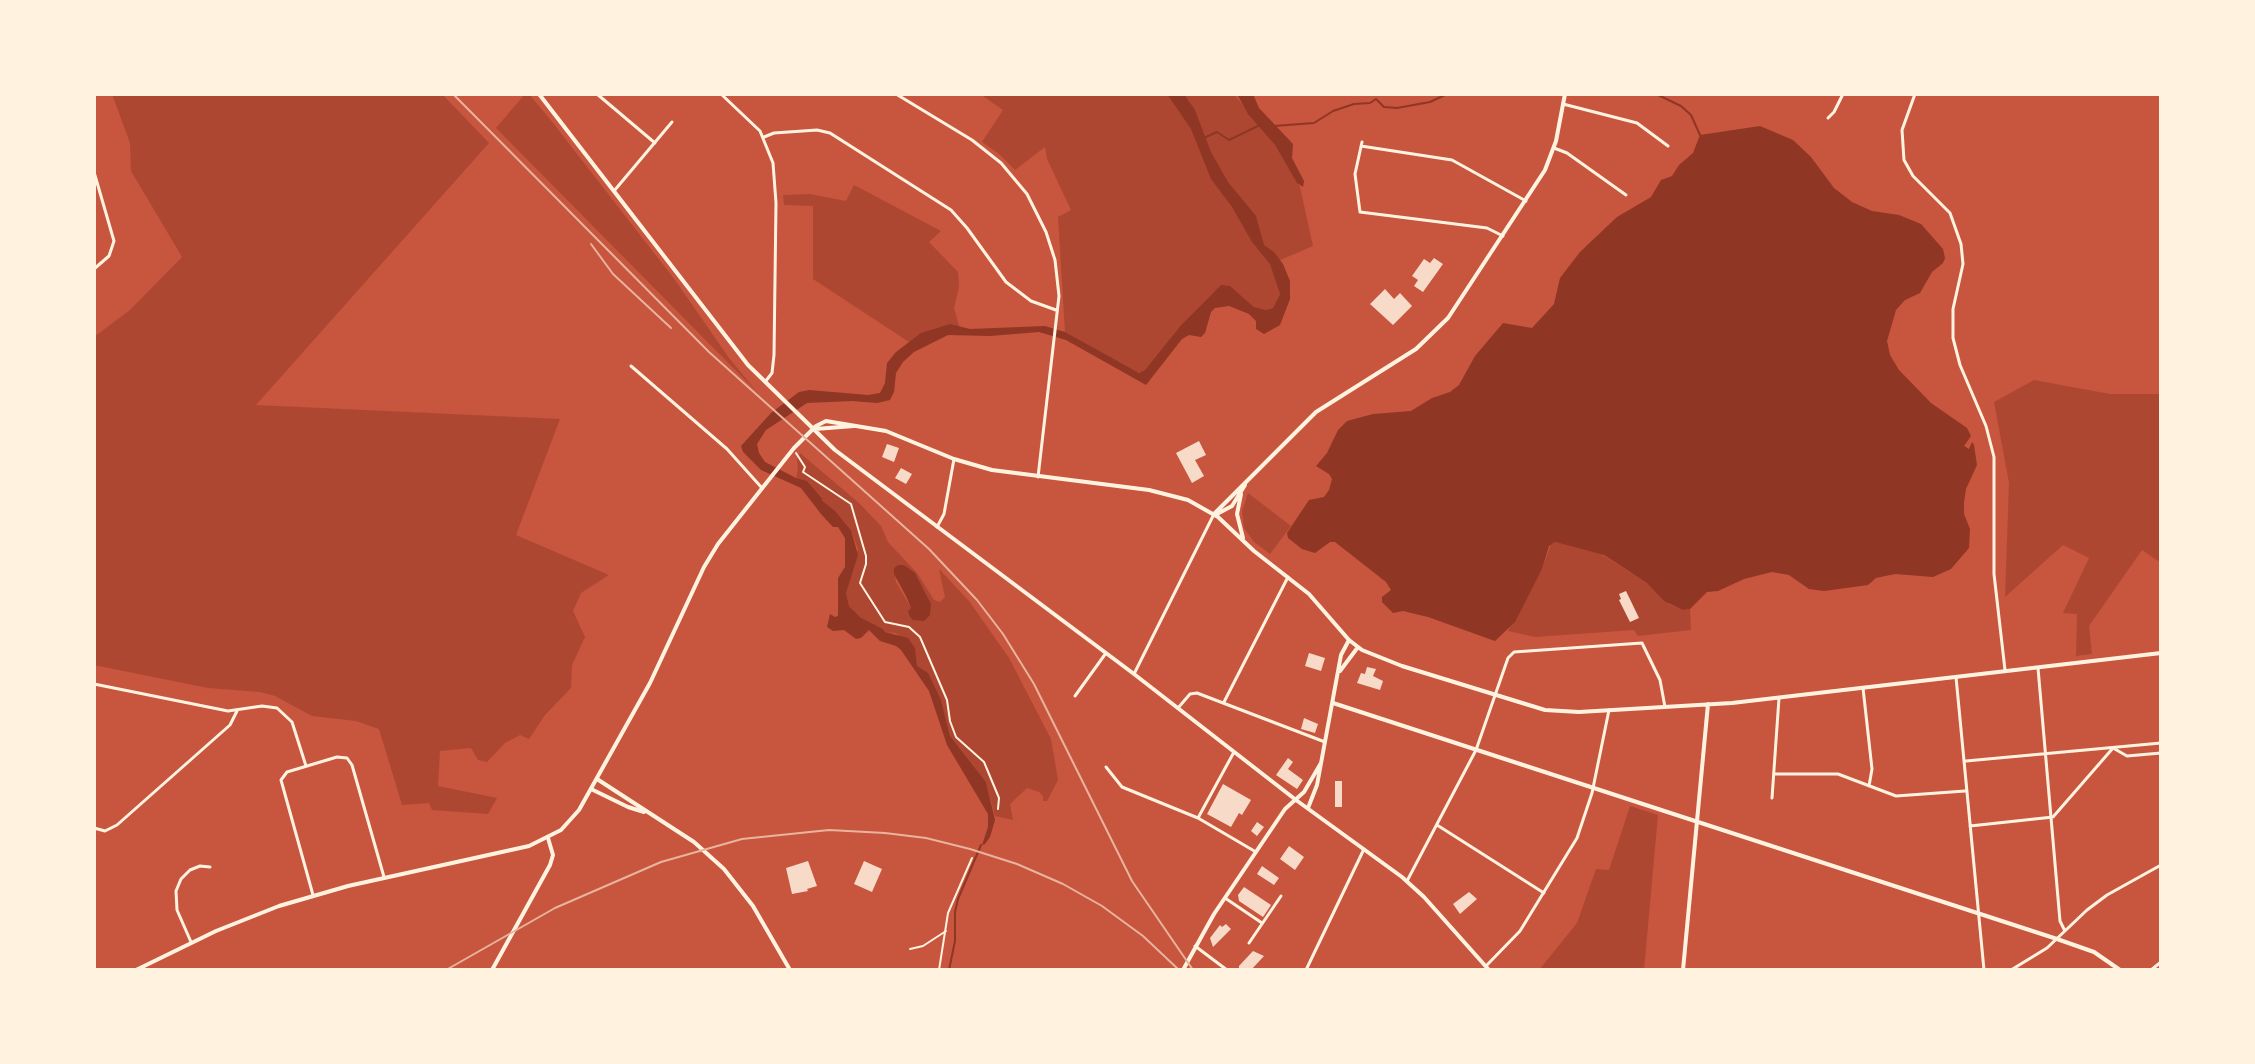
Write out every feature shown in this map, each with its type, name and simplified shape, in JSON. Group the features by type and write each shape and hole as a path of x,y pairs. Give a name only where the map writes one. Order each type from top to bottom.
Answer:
{"main road":[{"path":"539,94 738,353 813,429 848,461 1407,881 1488,968"},
{"path":"1214,514 1321,408 1405,356 1431,336 1458,306 1545,170 1554,148 1565,94"},
{"path":"136,970 191,942 313,895 524,847 548,838 569,823 597,779 665,653 709,559 794,448 822,422 830,420 892,433 954,459 992,470 1163,492 1188,500 1214,514 1313,598 1358,647 1386,661 1552,711 1665,707 1779,698 2161,653"},
{"path":"813,429 856,425"},
{"path":"1246,482 1237,519 1249,546"},
{"path":"1214,514 1225,511 1241,494"},
{"path":"1308,808 1316,790 1342,652 1349,640"},
{"path":"1340,673 1358,647"},
{"path":"1333,703 2057,939 2094,952 2120,970"},
{"path":"1683,970 1708,704"},
{"path":"1183,970 1225,898 1285,809 1296,800 1321,763"},
{"path":"597,779 694,842 719,864 763,920 790,970"},
{"path":"591,789 645,812"},
{"path":"492,970 551,862 548,838"}],"street":[{"path":"597,94 655,143"},
{"path":"721,94 764,137 771,154 775,179 777,277 774,360 772,373 765,382"},
{"path":"896,94 982,147 1005,168 1037,212 1051,245 1058,282 1058,310 1038,477"},
{"path":"1828,118 1843,94"},
{"path":"1915,94 1902,130 1904,160 1913,176 1950,213 1961,244 1963,264 1953,309 1952,331 1958,358 1984,419 1994,457 1994,574 2005,672"},
{"path":"1563,104 1637,123 1668,146"},
{"path":"614,191 672,122"},
{"path":"764,137 817,130 830,133 951,210 964,223 1006,282 1031,301 1058,310"},
{"path":"1503,236 1487,228 1360,212 1355,174 1362,144 1452,160 1526,201"},
{"path":"1554,148 1567,153 1626,195"},
{"path":"94,172 114,241 109,256 94,269"},
{"path":"631,366 731,454 762,488"},
{"path":"937,527 944,514 954,459"},
{"path":"1134,674 1214,514"},
{"path":"1223,703 1288,577"},
{"path":"1407,881 1476,750 1508,658 1516,650 1639,642 1645,646 1660,680 1665,707"},
{"path":"1075,696 1106,653"},
{"path":"2038,668 2060,921 2065,931"},
{"path":"1956,677 1984,970"},
{"path":"94,684 237,711 262,706 283,711 292,722 306,766"},
{"path":"1863,688 1872,769 1869,786"},
{"path":"1178,708 1194,692 1325,742"},
{"path":"1772,798 1779,698"},
{"path":"1488,968 1517,935 1579,834 1593,789 1609,710"},
{"path":"94,828 105,831 117,825 230,725 237,711"},
{"path":"1964,761 2161,743"},
{"path":"2113,748 2130,756 2161,753"},
{"path":"1970,826 2051,818 2113,748"},
{"path":"1198,818 1234,752"},
{"path":"313,895 281,782 287,772 340,756 351,762 384,877"},
{"path":"1106,767 1122,787 1198,818 1257,852"},
{"path":"1774,774 1834,774 1896,796 1967,790"},
{"path":"1437,825 1544,893"},
{"path":"1306,970 1364,849"},
{"path":"2011,970 2044,951 2107,895 2161,865"},
{"path":"191,942 177,910 176,891 181,879 190,870 200,866 210,867"},
{"path":"1249,943 1281,896"},
{"path":"1225,898 1263,924"},
{"path":"1195,946 1227,970"},
{"path":"2151,970 2161,962"}],"path":[{"path":"794,448 805,467 803,472 851,504 866,556 860,583 885,622 909,627 920,637 947,700 956,737 984,762 999,798 998,809"},
{"path":"939,970 948,913 972,858"},
{"path":"910,949 923,946 947,931"}],"shaded area":[{"path":"112,94 442,94 489,143 256,405 560,419 516,535 609,575 581,593 573,611 585,637 572,665 571,688 545,715 529,739 520,735 505,743 487,762 478,760 471,748 440,751 438,786 497,798 488,814 432,810 429,803 402,805 379,729 356,721 312,716 275,696 260,692 208,688 94,665 94,337 130,310 182,257 131,171 130,143"},
{"path":"525,94 529,94 553,123 757,392 496,128"},
{"path":"980,94 1234,94 1275,145 1300,187 1313,246 1271,264 1280,294 1273,308 1254,307 1234,290 1215,291 1181,325 1145,370 1135,372 1065,332 1058,217 1071,210 1047,159 1045,147 1015,170 982,142 1003,110"},
{"path":"1167,94 1184,94 1195,110 1211,152 1228,182 1256,216 1264,245 1283,264 1290,281 1290,299 1280,325 1264,334 1256,329 1256,321 1249,314 1229,306 1215,308 1205,333 1201,337 1189,335 1182,339 1146,385 1066,340 1039,332 948,335 914,352 903,362 896,373 890,400 877,403 807,403 766,430 757,444 765,462 807,481 851,530 858,555 846,593 849,606 861,618 885,632 908,638 915,648 917,666 928,673 941,700 950,736 986,782 995,820 990,837 982,845 988,827 988,814 947,745 929,691 901,650 880,641 869,630 856,639 844,630 833,631 827,627 830,614 838,616 838,578 845,567 845,538 801,488 761,470 741,446 771,413 799,392 880,393 885,383 887,363 896,352 921,333 950,324 970,329 1045,326 1065,332 1139,373 1221,285 1230,286 1254,307 1273,308 1280,294 1270,264 1211,179 1191,129"},
{"path":"1237,94 1253,94 1259,108 1293,144 1292,158 1304,181 1303,187 1297,183 1275,145 1248,114"},
{"path":"1760,126 1793,140 1811,157 1834,188 1852,202 1872,211 1899,215 1921,224 1943,249 1943,263 1932,272 1920,293 1905,300 1896,310 1887,341 1890,355 1899,370 1931,403 1967,428 1971,436 1964,446 1969,449 1972,442 1974,445 1977,465 1966,489 1964,502 1964,514 1970,529 1969,548 1951,569 1933,577 1895,574 1876,578 1868,585 1824,591 1809,589 1789,575 1772,572 1707,592 1690,609 1683,610 1664,601 1647,583 1604,555 1555,542 1549,546 1542,569 1515,622 1495,641 1428,617 1403,611 1393,613 1382,602 1382,597 1391,590 1386,582 1335,542 1330,542 1315,553 1302,549 1288,538 1287,533 1309,500 1324,497 1329,490 1332,479 1316,466 1347,421 1373,414 1411,411 1432,398 1450,392 1459,385 1475,356 1503,323 1532,328 1554,304 1560,278 1580,252 1617,217 1651,197 1661,180 1672,176 1693,153 1700,135"},
{"path":"854,185 941,231 929,242 958,272 959,287 954,308 960,329 912,344 813,279 813,206 784,205 783,195 810,194 846,201"},
{"path":"2034,380 2110,394 2161,394 2161,563 2142,550 2089,626 2092,654 2076,656 2077,614 2063,613 2089,558 2063,545 2005,597 2009,483 1994,402"},
{"path":"800,453 859,503 881,526 888,542 917,573 934,600 940,602 945,597 939,569 969,601 1009,658 1051,739 1058,780 1047,801 1043,801 1039,792 1027,788 1010,804 1013,820 995,816 986,782 950,736 941,700 917,666 915,651 896,633 885,632 861,619 849,606 846,593 858,549 844,521 820,500 823,498 807,481 796,478","holes":["894,568 926,593 911,608 896,582"]},
{"path":"1248,493 1291,526 1270,554 1254,542 1244,528 1242,511"},
{"path":"1555,542 1601,554 1647,583 1669,604 1683,610 1690,609 1691,630 1638,636 1634,630 1535,637 1508,631 1542,569 1551,544"},
{"path":"904,565 915,573 931,604 930,615 924,621 910,617 908,611 911,608 894,574 894,568"},
{"path":"1630,806 1658,815 1644,970 1539,970 1577,923 1596,869 1609,870"}],"building":[{"path":"1434,258 1443,264 1423,292 1414,286 1418,280 1412,276 1424,259 1430,263"},
{"path":"1385,289 1394,299 1400,293 1412,306 1393,325 1370,304"},
{"path":"1199,441 1206,455 1195,460 1204,476 1192,483 1176,453"},
{"path":"887,444 899,448 894,462 882,457"},
{"path":"901,468 912,474 906,484 895,478"},
{"path":"1626,591 1639,618 1630,622 1619,600 1619,594"},
{"path":"1309,653 1325,658 1321,671 1305,666"},
{"path":"1367,667 1376,669 1373,676 1383,681 1380,690 1357,683"},
{"path":"1304,718 1318,724 1315,733 1301,729"},
{"path":"1288,758 1293,762 1288,769 1303,780 1297,789 1276,775"},
{"path":"1335,781 1342,781 1342,807 1335,807"},
{"path":"1223,784 1251,800 1231,827 1207,814"},
{"path":"1257,822 1264,827 1257,836 1251,831"},
{"path":"1289,846 1304,857 1295,870 1280,859"},
{"path":"808,861 817,886 792,894 786,868"},
{"path":"864,861 882,869 872,892 854,884"},
{"path":"1262,866 1279,878 1274,885 1257,874"},
{"path":"1244,887 1271,905 1263,917 1239,901 1238,895"},
{"path":"1469,892 1477,899 1460,914 1453,904"},
{"path":"1226,924 1231,929 1213,947 1210,938 1220,925"},
{"path":"1253,951 1264,956 1251,970 1239,970 1239,966"}],"waterway":[{"path":"1274,126 1314,123 1333,111 1376,99 1384,107 1397,108 1430,102 1447,94"},
{"path":"1656,94 1681,106 1691,115 1700,135"},
{"path":"1206,137 1217,132 1229,140 1260,125"},
{"path":"949,970 958,899 981,845"}],"railway":[{"path":"453,94 709,352 929,549 977,600 1003,634 1034,684 1132,881 1193,970"},
{"path":"591,244 613,274 671,328"},
{"path":"446,970 555,908 661,862 742,839 829,830 926,838 1017,864 1063,884 1102,906 1143,936 1179,970"}]}
